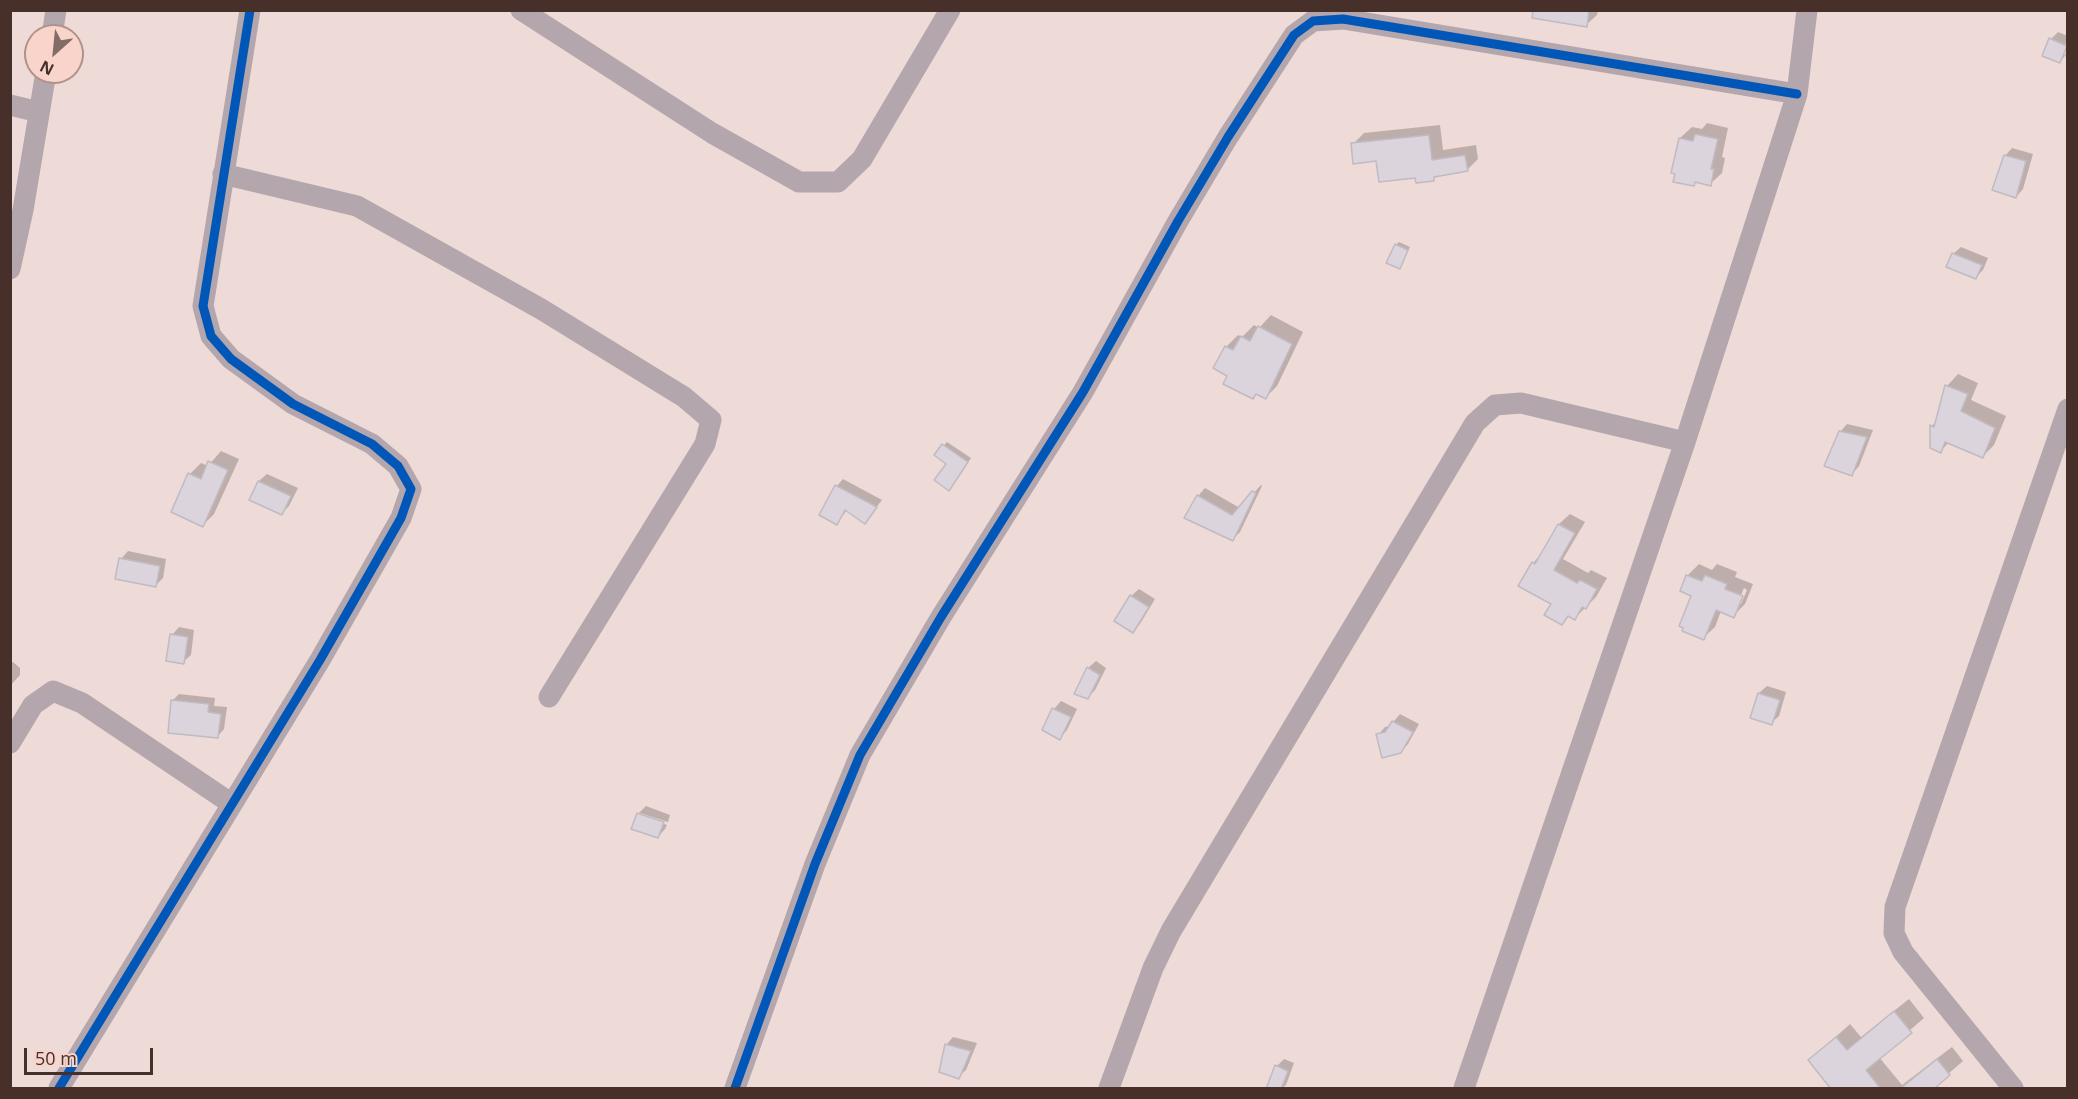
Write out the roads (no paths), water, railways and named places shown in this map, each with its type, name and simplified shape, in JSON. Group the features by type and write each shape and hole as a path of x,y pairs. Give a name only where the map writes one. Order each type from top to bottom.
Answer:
{"street":[{"path":"59,1089 320,660 401,518 411,489 398,466 372,444 293,404 231,359 211,336 203,306 250,10"},
{"path":"521,10 712,133 799,182 838,182 862,159 950,10"},
{"path":"1464,1089 1685,442 1797,94 1807,10"},
{"path":"735,1089 815,864 860,754 941,617 1083,392 1178,221 1228,137 1294,35 1313,21 1343,19 1797,94"},
{"path":"10,269 23,210 44,84"},
{"path":"10,105 39,112"},
{"path":"223,174 357,206 541,309 684,397 711,420 705,444 549,698"},
{"path":"1109,1089 1153,968 1171,931 1475,423 1496,405 1521,404 1685,442"},
{"path":"2013,1089 1902,952 1894,933 1895,907 2067,409"},
{"path":"10,743 33,705 53,691 82,703 232,804"}]}
